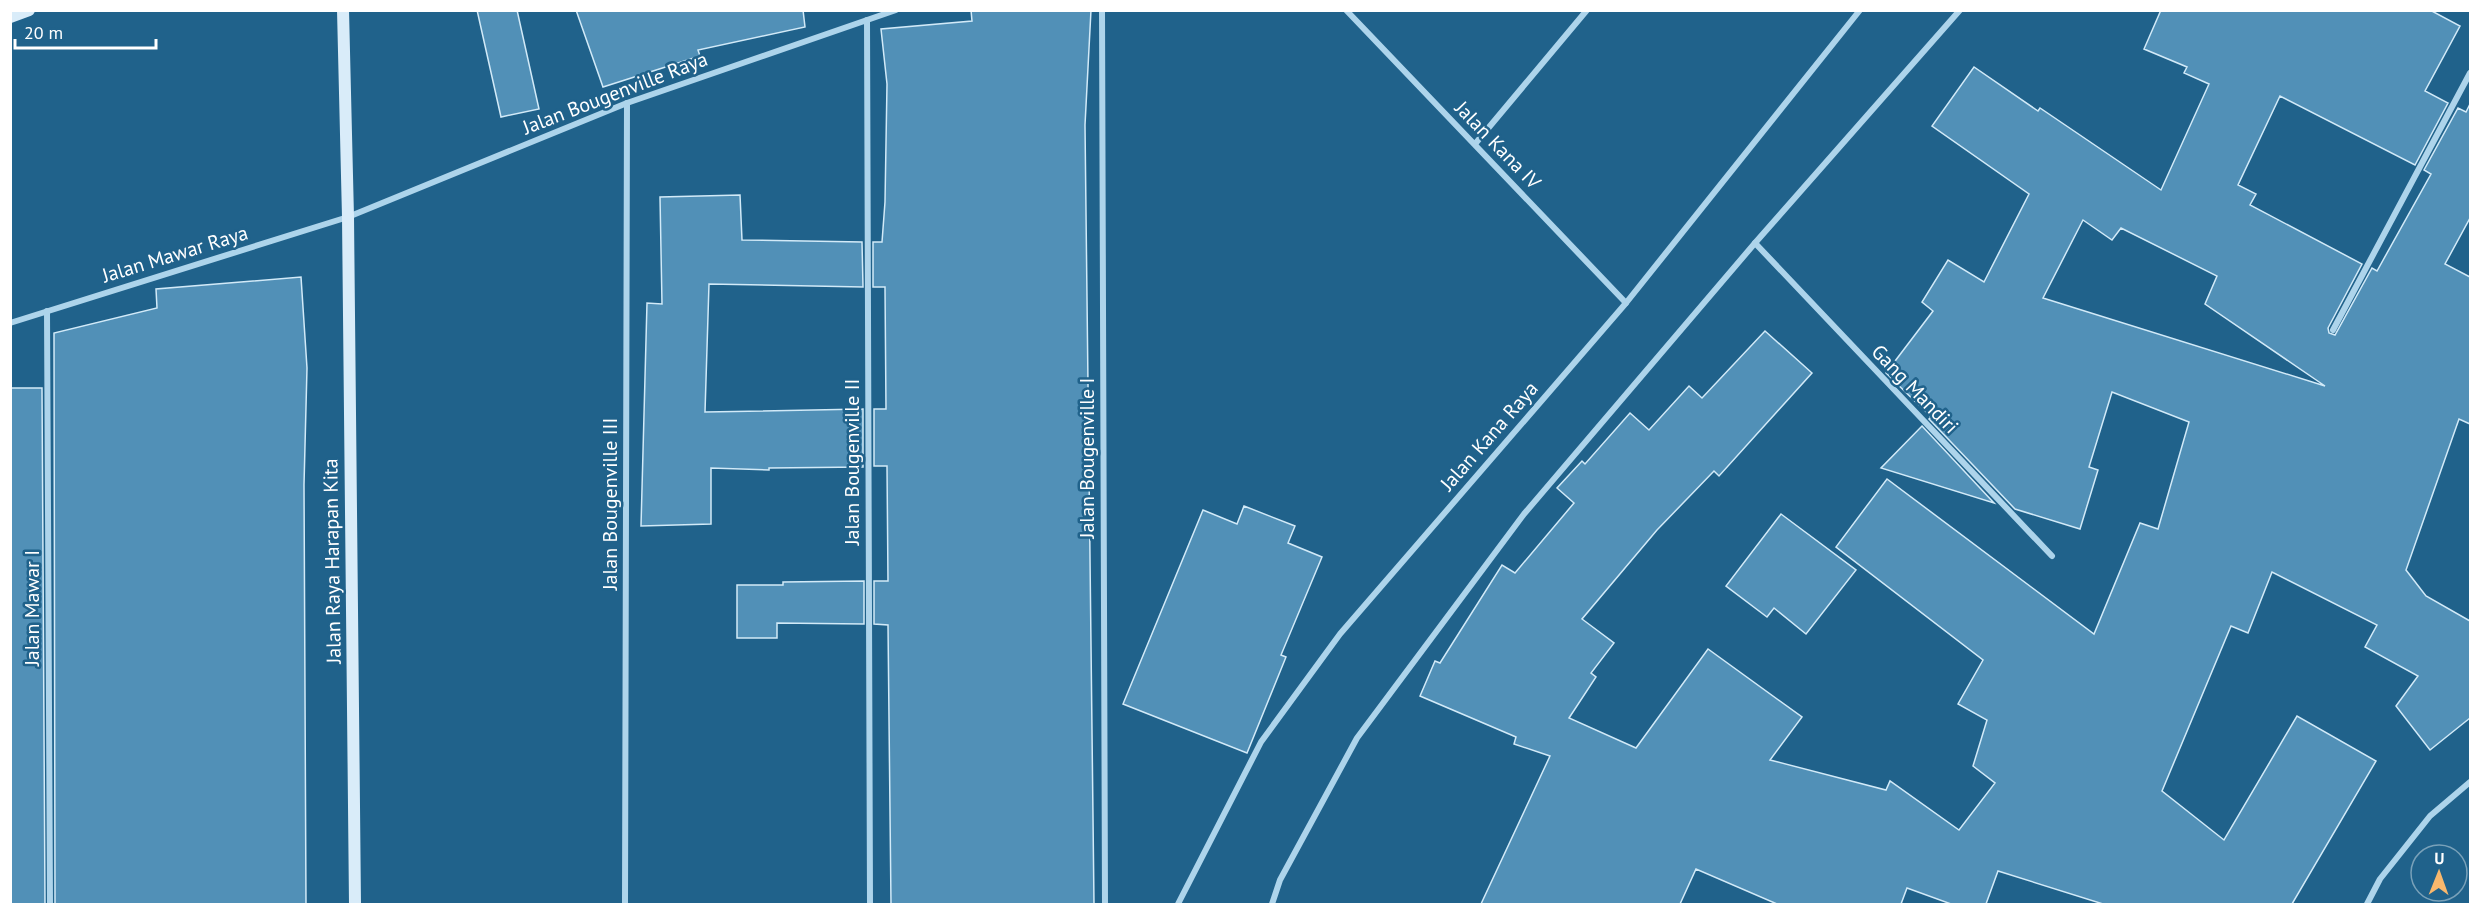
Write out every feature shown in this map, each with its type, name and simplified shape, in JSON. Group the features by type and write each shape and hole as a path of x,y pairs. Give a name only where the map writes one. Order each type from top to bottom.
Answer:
{"street":[{"path":"10,17 29,10"},
{"name":"Jalan Raya Harapan Kita","path":"343,10 348,216 355,904"},
{"name":"Jalan Bougenville Raya","path":"348,216 627,103 896,10"},
{"name":"Jalan Bougenville I","path":"1102,10 1105,904"},
{"name":"Jalan Kana IV","path":"1346,10 1626,303"},
{"path":"1475,144 1587,10"},
{"name":"Jalan Kana Raya","path":"1178,904 1261,742 1340,634 1626,303 1860,10"},
{"path":"1272,904 1280,880 1364,728 1524,514 1755,243 1960,10"},
{"name":"Jalan Bougenville II","path":"867,20 870,904"},
{"path":"2333,330 2470,73"},
{"name":"Jalan Bougenville III","path":"625,904 627,103"},
{"name":"Jalan Mawar Raya","path":"10,323 348,216"},
{"name":"Gang Mandiri","path":"1755,243 2052,556"},
{"name":"Jalan Mawar I","path":"47,311 50,904"},
{"path":"2367,904 2380,879 2430,816 2470,782"}],"building":[{"path":"477,10 517,10 539,109 501,117"},
{"path":"576,10 803,10 805,27 698,50 700,56 603,87"},
{"path":"971,10 1091,10 1085,125 1094,904 891,904 888,625 874,624 874,581 888,581 887,466 874,466 874,409 886,409 885,287 873,287 873,242 882,242 885,202 887,84 881,29 972,21"},
{"path":"2161,10 2430,10 2460,26 2425,91 2448,103 2415,165 2280,96 2238,185 2256,194 2250,205 2362,264 2328,328 2329,333 2335,335 2372,268 2377,271 2431,174 2424,170 2458,108 2466,112 2470,104 2470,218 2445,264 2470,277 2470,424 2459,419 2406,570 2426,596 2470,621 2470,718 2430,750 2396,706 2418,676 2365,647 2377,625 2272,572 2248,633 2231,626 2162,791 2224,840 2297,716 2376,761 2292,904 2103,904 1998,871 1986,904 1951,904 1907,888 1901,904 1777,904 1696,869 1680,904 1481,904 1550,756 1514,744 1516,737 1420,696 1435,661 1440,663 1502,565 1515,573 1574,503 1557,488 1582,461 1585,464 1630,413 1649,430 1689,386 1702,398 1765,331 1812,373 1719,476 1714,471 1657,530 1582,619 1614,643 1591,673 1596,677 1569,718 1636,748 1708,649 1802,717 1770,760 1886,790 1890,781 1959,830 1995,783 1973,766 1987,720 1958,704 1983,660 1836,547 1887,479 2094,634 2140,523 2158,529 2189,422 2112,392 2089,467 2098,470 2080,529 2015,509 1929,419 1931,417 1886,373 1933,311 1922,302 1948,260 1984,282 2029,194 1932,126 1974,67 2038,111 2040,108 2161,190 2209,84 2184,73 2187,67 2144,49","holes":["2083,220 2112,240 2121,228 2217,276 2205,304 2325,386 2043,298"]},
{"path":"740,195 742,240 862,242 863,287 709,284 705,412 863,409 863,467 769,468 769,470 711,468 711,524 641,526 647,303 662,304 660,197"},
{"path":"301,277 307,368 304,485 306,904 55,904 54,333 157,308 156,289"},
{"path":"10,388 42,388 45,904 10,904"},
{"path":"1922,426 1994,503 1881,468"},
{"path":"1244,506 1295,526 1288,543 1322,557 1281,655 1286,657 1247,753 1123,704 1203,510 1237,524"},
{"path":"1781,514 1856,570 1806,634 1774,608 1767,617 1726,586"},
{"path":"864,581 864,624 777,623 777,638 737,638 737,585"}]}
